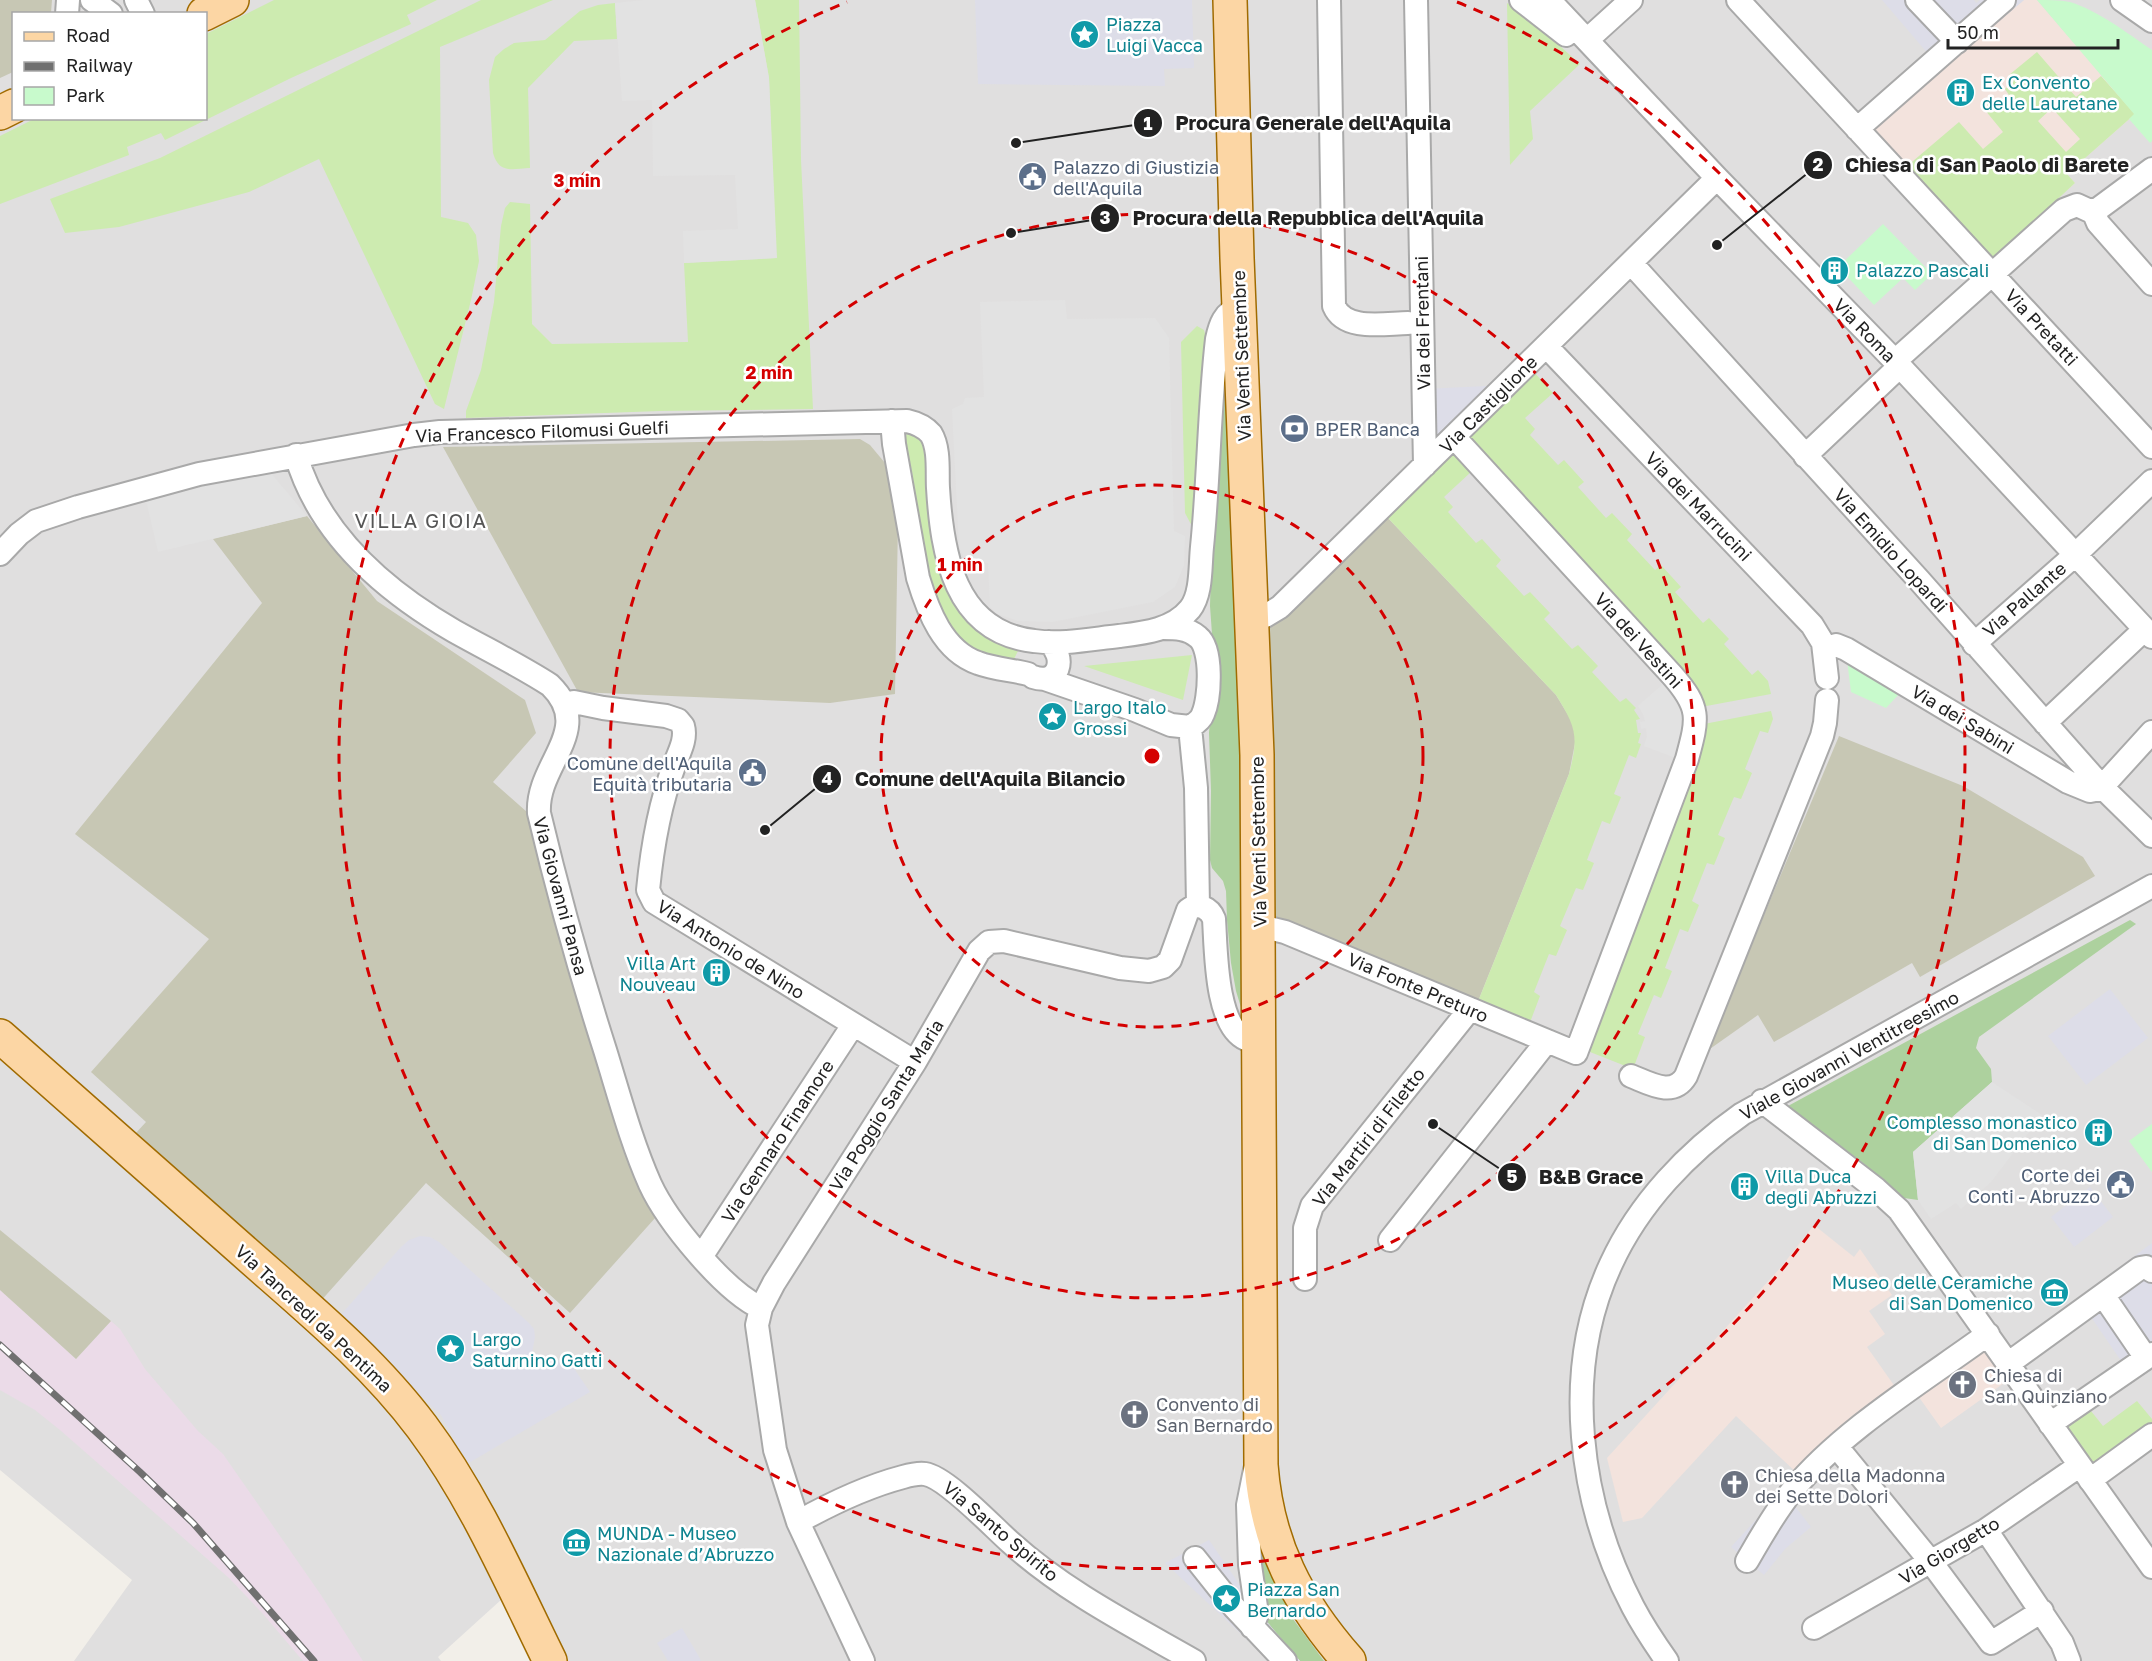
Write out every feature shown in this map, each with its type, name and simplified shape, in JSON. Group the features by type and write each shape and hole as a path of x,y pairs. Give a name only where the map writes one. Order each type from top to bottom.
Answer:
{"main road":[{"path":"207,12 232,0"},
{"name":"Via Venti Settembre","path":"1230,0 1239,308 1257,755 1260,926 1262,1483 1274,1536 1290,1579 1313,1617 1349,1661"},
{"name":"Via Tancredi da Pentima","path":"0,1036 321,1320 383,1381 421,1426 447,1463 477,1516 550,1661"}],"street":[{"path":"92,0 108,12"},
{"path":"1329,0 1334,306 1343,317 1358,323 1415,331"},
{"name":"Via dei Frentani","path":"1416,0 1415,331 1425,465"},
{"path":"1521,0 1582,48 1591,51 1591,45 1631,0"},
{"name":"Via Roma","path":"1549,0 1717,178 1898,363 2148,633"},
{"name":"Via Pretatti","path":"1738,0 2152,447"},
{"path":"1917,0 1957,42"},
{"path":"1857,129 2004,0"},
{"path":"2122,0 2152,21"},
{"path":"2093,211 2152,169"},
{"name":"Via Castiglione","path":"1252,619 1265,616 1280,607 1717,178"},
{"path":"1805,456 1992,273 2068,207 2077,205 2093,211 2098,223 2152,284"},
{"name":"Via Emidio Lopardi","path":"1631,263 1919,580 2102,787 2152,836"},
{"name":"Via Francesco Filomusi Guelfi","path":"0,554 19,534 44,517 199,474 387,439 440,432 892,421 916,423 931,434 935,447 942,540 947,561 965,602 992,627 1008,635 1042,642 1137,633 1162,628 1182,616 1192,606 1194,600 1208,489 1217,339 1224,319 1231,311 1239,308"},
{"name":"Via dei Marrucini","path":"1546,346 1812,625 1825,649 1827,689 1822,736 1689,1068 1683,1080 1671,1088 1661,1087 1631,1076"},
{"path":"892,421 918,578 924,599 937,626 950,645 966,658 979,664 1036,676 1135,710 1171,725 1190,727 1203,714 1208,654 1196,635 1184,630 1162,628"},
{"name":"Via dei Vestini","path":"1454,437 1672,675 1689,695 1694,710 1695,728 1687,759 1576,1053"},
{"path":"296,455 308,490 318,509 342,542 354,554 415,605 452,630 543,681 556,691 565,704"},
{"name":"Via Pallante","path":"1974,644 2074,555 2152,481"},
{"path":"2045,723 2148,633"},
{"path":"1042,642 1056,651 1059,662 1055,673 1036,676 1023,663 1024,657 1030,646 1042,642"},
{"name":"Via dei Sabini","path":"1825,649 1836,645 1846,649 2075,786 2092,791 2102,787"},
{"name":"Via Antonio de Nino","path":"565,704 574,702 666,716 681,722 684,739 666,788 661,809 649,886 651,899 915,1062"},
{"name":"Via Giovanni Pansa","path":"565,704 569,717 568,725 545,779 539,801 540,820 585,986 636,1147 658,1200 684,1236 701,1257 742,1297 761,1308"},
{"path":"1190,727 1196,788 1198,906 1207,909 1214,919 1219,984 1227,1017 1242,1038 1248,1041 1260,1041"},
{"path":"2102,787 2152,732"},
{"name":"Viale Giovanni Ventitreesimo","path":"1667,1661 1639,1618 1606,1544 1595,1508 1582,1429 1585,1356 1599,1291 1612,1262 1646,1206 1664,1183 1703,1144 1723,1127 1762,1101 2152,886"},
{"name":"Via Poggio Santa Maria","path":"863,1661 798,1522 787,1492 775,1450 758,1342 757,1325 761,1308 774,1283 915,1062 985,944 993,941 1010,942 1120,968 1149,971 1163,967 1170,960 1188,910 1198,906"},
{"name":"Via Fonte Preturo","path":"1260,926 1285,932 1576,1053"},
{"name":"Via Martiri di Filetto","path":"1305,1280 1305,1228 1312,1206 1470,1009"},
{"name":"Via Gennaro Finamore","path":"701,1257 853,1025"},
{"path":"1390,1240 1547,1041"},
{"path":"1762,1101 1868,1183 1899,1210 2009,1363 2084,1473 2144,1537 2152,1567"},
{"path":"2009,1363 2140,1268 2146,1267 2152,1271"},
{"path":"2050,1424 2149,1356 2103,1295"},
{"path":"1748,1561 1780,1506 1803,1479 1857,1429 1988,1334"},
{"name":"Via Giorgetto","path":"1814,1628 2152,1435"},
{"path":"1837,1447 1931,1562 1991,1643 2042,1611"},
{"path":"1252,1627 1257,1614 1250,1565 1248,1505 1252,1479 1261,1465"},
{"name":"Via Santo Spirito","path":"798,1522 858,1491 915,1474 929,1475 939,1480 1012,1545 1050,1574 1102,1608 1194,1661"},
{"path":"1986,1530 2042,1611 2062,1643 2069,1661"},
{"path":"1195,1558 1252,1627 1285,1661"}],"shaded area":[{"path":"0,0 2152,0 2152,1661 535,1661 502,1599 438,1657 441,1661 74,1661 132,1580 0,1470"},
{"path":"0,0 52,0 51,12 12,12 12,72 0,78"},
{"path":"644,0 755,0 769,78 777,258 684,263 683,231 738,229 735,175 653,176 652,100 622,101 615,3"},
{"name":"Piazza Luigi Vacca","path":"975,0 1192,0 1194,68 1164,69 1165,86 978,84"},
{"path":"1882,0 1974,0 1976,3 1980,0 2024,0 1942,70"},
{"path":"2024,0 2037,0 2135,114 2067,174 2075,183 1978,272 1856,139"},
{"path":"1065,300 1067,319 1155,318 1169,338 1174,531 1185,536 1184,565 1175,587 1153,602 1053,622 1018,621 997,614 990,607 988,563 968,561 959,547 952,409 963,404 965,398 984,397 980,302"},
{"path":"1506,385 1425,465 1424,389"},
{"path":"860,439 870,445 885,463 898,522 895,694 830,703 578,692 443,447"},
{"path":"270,472 307,516 158,552 146,500 201,483"},
{"path":"307,516 377,601 525,700 536,733 493,782 527,812 574,987 629,1158 656,1217 570,1313 426,1183 319,1303 135,1134 146,1122 91,1072 209,939 75,834 262,603 213,539"},
{"path":"1387,517 1556,695 1573,723 1576,738 1569,774 1477,1004 1274,917 1267,627"},
{"path":"1664,683 1681,703 1683,711 1684,730 1676,758 1644,746 1647,736 1646,728 1641,729 1640,722 1645,721 1638,706"},
{"path":"1839,736 1963,786 2083,857 2095,876 1920,977 1912,963 1774,1042 1758,1015 1707,1051"},
{"path":"2110,989 2148,1038 2086,1085 2048,1036"},
{"path":"1992,1082 2042,1115 1991,1182 1961,1209 1956,1203 1931,1219 1918,1200 1913,1152"},
{"path":"2090,1187 2113,1217 2074,1247 2051,1217"},
{"path":"1814,1225 1854,1257 1860,1249 1892,1295 1869,1311 1885,1334 1867,1347 1898,1391 1978,1334 2011,1378 1941,1428 1916,1393 1798,1474 1736,1416 1642,1518 1623,1522 1607,1458 1781,1267"},
{"path":"0,1230 111,1321 76,1359 0,1290"},
{"name":"Largo Saturnino Gatti","path":"420,1236 430,1237 439,1242 529,1323 534,1329 535,1337 532,1353 571,1364 590,1392 467,1464 441,1415 337,1319 401,1247 409,1240"},
{"path":"2152,1243 2152,1358 2130,1374 2078,1298"},
{"path":"0,1290 76,1359 111,1321 120,1329 145,1369 198,1431 223,1454 321,1595 363,1661 303,1661 229,1578 60,1430 35,1410 0,1390"},
{"path":"1798,1474 1799,1491 1804,1497 1794,1505 1811,1527 1785,1549 1764,1575 1731,1547"},
{"name":"Piazza San Bernardo","path":"1209,1540 1257,1610 1300,1661 1270,1661 1165,1563"},
{"path":"682,1628 701,1661 668,1661 657,1643"}],"green space":[{"path":"274,0 437,0 407,15 411,24 291,78 207,119 207,34"},
{"path":"481,0 553,0 440,47 441,217 468,223 476,235 479,261 444,409 435,404 319,159 249,192 119,227 65,233 50,199 160,158"},
{"path":"755,0 799,0 801,160 813,409 660,411 466,418 466,411 481,370 494,302 501,226 505,208 510,202 530,204 532,324 552,344 688,342 684,263 776,258 769,78"},
{"path":"2037,0 2066,1 2081,6 2112,23 2152,50 2152,141 2150,143 2129,119 2134,114"},
{"path":"615,3 617,39 574,41 528,88 530,168 507,169 503,167 493,153 489,80 495,57 514,43 545,40 580,11 598,5"},
{"path":"1507,3 1531,20 1580,64 1530,111 1533,139 1510,165"},
{"path":"2037,52 2076,97 2101,76 2135,114 2067,174 2075,183 1992,260 1906,167 1959,122 1983,149 2003,132 1980,104 1989,96 1997,105 2009,95 2005,89 2014,81 2009,75","holes":["2052,108 2080,139 2066,152 2038,121"]},
{"path":"32,120 206,120 165,140 161,133 127,147 129,155 0,204 0,136"},
{"path":"1883,224 1932,274 1915,290 1903,278 1874,305 1838,267"},
{"path":"1197,326 1204,330 1208,345 1195,532 1185,513 1181,342"},
{"path":"1227,326 1244,704 1243,1014 1231,963 1226,891 1223,881 1212,868 1210,860 1209,733 1214,662 1210,606 1211,568"},
{"path":"1533,371 1553,393 1525,418 1535,429 1530,435 1558,465 1564,460 1584,482 1578,487 1606,518 1612,513 1632,534 1627,540 1655,570 1661,565 1681,587 1675,592 1703,623 1709,618 1729,639 1724,644 1752,675 1758,670 1768,681 1771,694 1701,707 1464,439"},
{"path":"909,432 926,434 945,571 1016,648 1018,651 1014,659 997,659 963,645 943,617 920,551 912,471 905,444 906,435"},
{"path":"1452,451 1471,472 1444,497 1453,507 1448,512 1476,543 1482,539 1501,560 1496,566 1524,596 1530,592 1550,613 1544,619 1572,649 1578,645 1598,666 1592,672 1620,702 1626,698 1636,708 1634,710 1640,719 1636,720 1638,733 1641,733 1638,743 1641,744 1636,758 1629,755 1614,794 1621,797 1610,824 1602,821 1587,860 1594,863 1583,890 1576,888 1560,926 1567,930 1556,956 1549,954 1534,992 1540,996 1529,1025 1477,1004 1569,774 1574,750 1574,732 1556,695 1387,517"},
{"path":"1192,655 1183,700 1084,666"},
{"path":"1847,660 1901,692 1886,708 1851,692"},
{"path":"1771,711 1773,719 1768,733 1760,731 1745,769 1752,773 1741,799 1734,797 1718,835 1725,838 1714,865 1707,863 1692,901 1699,905 1688,932 1680,929 1665,968 1672,971 1661,998 1654,995 1638,1034 1645,1037 1633,1069 1585,1050 1704,724"},
{"path":"2130,920 2136,924 1979,1037 1976,1048 1991,1069 1992,1082 1913,1152 1918,1200 1904,1198 1863,1163 1788,1106"},
{"path":"2152,1124 2152,1172 2129,1141"},
{"path":"2137,1401 2152,1419 2152,1426 2092,1471 2060,1424 2087,1406 2103,1426"},
{"path":"1260,1541 1293,1619 1324,1661 1300,1661 1262,1616"}],"railway":[{"path":"0,1345 193,1523 314,1661"}],"place":[{"name":"Piazza Luigi Vacca","path":"1085,34"},
{"name":"Ex Convento delle Lauretane","path":"1961,92"},
{"name":"Procura Generale dell'Aquila","path":"1016,143"},
{"name":"Palazzo di Giustizia dell'Aquila","path":"1032,177"},
{"name":"Procura della Repubblica dell'Aquila","path":"1011,233"},
{"name":"Chiesa di San Paolo di Barete","path":"1717,245"},
{"name":"Palazzo Pascali","path":"1835,270"},
{"name":"BPER Banca","path":"1294,429"},
{"name":"Largo Italo Grossi","path":"1052,717"},
{"name":"Comune dell'Aquila Equità tributaria","path":"753,773"},
{"name":"Comune dell'Aquila Bilancio","path":"765,830"},
{"name":"Villa Art Nouveau","path":"717,973"},
{"name":"B&B Grace","path":"1433,1124"},
{"name":"Complesso monastico di San Domenico","path":"2098,1132"},
{"name":"Corte dei Conti - Abruzzo","path":"2121,1185"},
{"name":"Villa Duca degli Abruzzi","path":"1744,1186"},
{"name":"Museo delle Ceramiche di San Domenico","path":"2054,1292"},
{"name":"Largo Saturnino Gatti","path":"451,1349"},
{"name":"Chiesa di San Quinziano","path":"1963,1385"},
{"name":"Convento di San Bernardo","path":"1135,1414"},
{"name":"Chiesa della Madonna dei Sette Dolori","path":"1734,1485"},
{"name":"MUNDA - Museo Nazionale d’Abruzzo","path":"576,1543"},
{"name":"Piazza San Bernardo","path":"1226,1599"}],"district":[{"name":"VILLA GIOIA","path":"421,520"}]}
